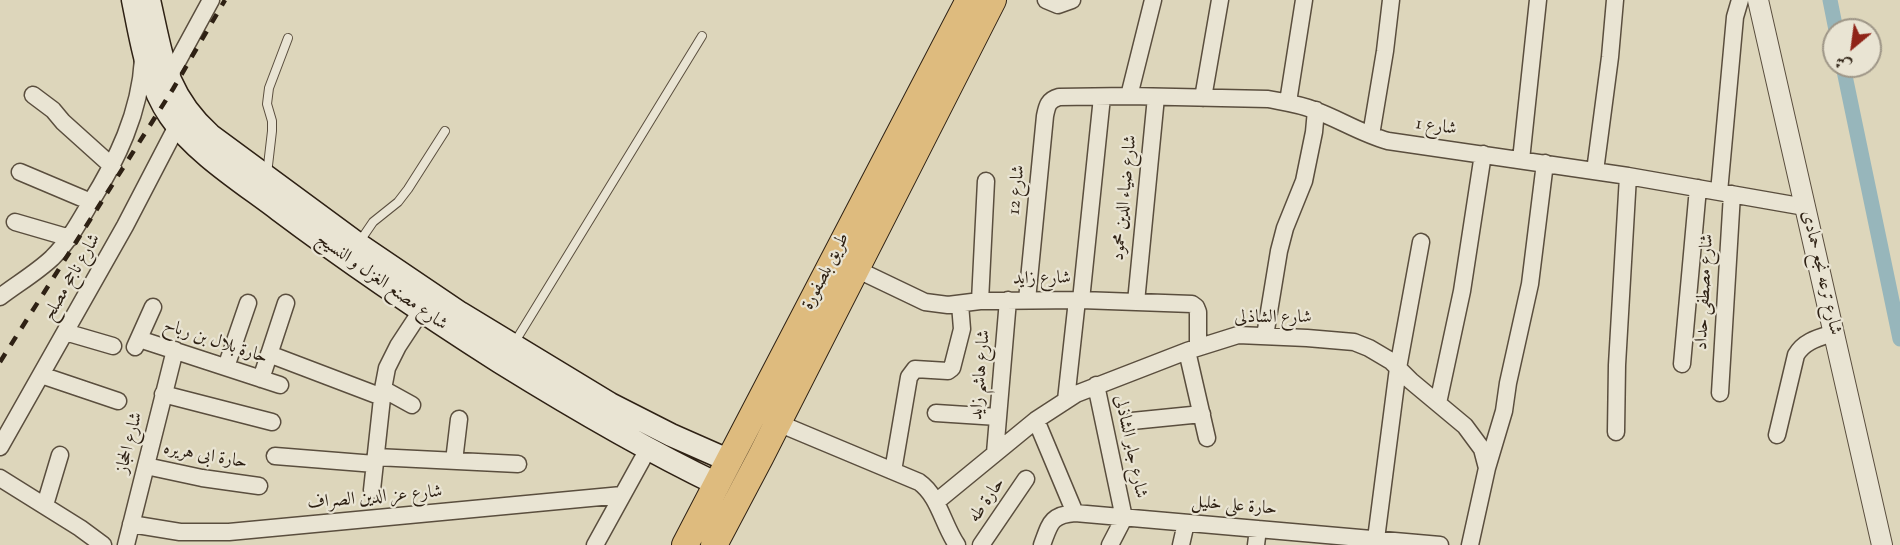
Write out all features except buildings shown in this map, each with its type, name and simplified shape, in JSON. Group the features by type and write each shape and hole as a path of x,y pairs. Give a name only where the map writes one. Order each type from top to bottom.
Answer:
{"main road":[{"name":"شارع مصنع الغزل و النسيج","path":"133,0 144,51 163,105 177,126 196,146 261,185 353,253 421,311 507,354 604,413 648,449 717,484"},
{"name":"شارع مصنع الغزل و النسيج","path":"149,0 168,79 183,106 196,122 261,185"},
{"name":"طريق بلصفورة","path":"714,545 856,269 886,183 969,0"},
{"name":"طريق بلصفورة","path":"686,545 717,484 886,183 993,0"},
{"name":"شارع مصنع الغزل و النسيج","path":"353,253 426,291 507,354"},
{"name":"شارع مصنع الغزل و النسيج","path":"604,413 672,435 730,461"}],"street":[{"path":"168,79 211,0"},
{"path":"1046,0 1058,5 1072,0"},
{"path":"1129,96 1153,0"},
{"path":"1203,98 1220,0"},
{"path":"1288,102 1304,0"},
{"path":"1371,135 1391,0"},
{"path":"1521,160 1538,0"},
{"path":"1595,171 1615,0"},
{"name":"شارع مصطفى حداد","path":"1720,393 1726,193 1735,16 1740,0"},
{"name":"شارع ترعه نجع حمادى","path":"1758,0 1882,545"},
{"path":"0,297 42,266 70,238 113,167 135,111 144,51"},
{"path":"33,95 53,110 63,122 113,167"},
{"name":"شارع 1","path":"1064,97 1246,98 1288,102 1316,110 1388,141 1628,176 1805,207"},
{"name":"شارع 12","path":"1027,300 1046,110 1052,99 1064,97"},
{"path":"1066,400 1101,97"},
{"name":"شارع ضياء الدين محمود","path":"1136,302 1156,97"},
{"path":"1265,336 1279,251 1285,228 1304,181 1316,110"},
{"name":"شارع ناجح مصلح","path":"0,447 125,226 177,126"},
{"path":"1438,403 1462,291 1482,154"},
{"path":"1470,545 1487,468 1504,411 1530,284 1545,163"},
{"path":"20,172 91,202"},
{"path":"1616,432 1617,365 1628,176"},
{"path":"980,301 987,181"},
{"path":"1682,364 1698,188"},
{"path":"15,222 70,238"},
{"path":"1376,539 1398,368 1421,242"},
{"name":"شارع زايد","path":"856,269 925,302 948,305 1008,300 1192,304 1198,312 1192,349"},
{"name":"شارع هاشم زايد","path":"995,453 1008,300"},
{"path":"226,367 248,303"},
{"path":"261,379 286,303"},
{"path":"893,471 909,377 915,369 948,371 952,368 962,329 960,304"},
{"name":"حارة بلال بن رباح","path":"153,307 136,343 175,350 280,385"},
{"path":"372,490 383,393 392,357 421,311"},
{"path":"65,332 113,346"},
{"path":"1777,435 1796,356 1805,344 1833,333"},
{"name":"شارع الشاذلى","path":"936,502 1036,420 1066,400 1096,385 1192,349 1238,336 1354,342 1383,356 1465,426 1482,449 1487,468"},
{"path":"1192,349 1207,438"},
{"name":"شارع الحجاز","path":"126,545 175,350"},
{"path":"269,354 412,405"},
{"path":"41,375 118,400"},
{"name":"شارع جابر الشاذلى","path":"1096,385 1124,518"},
{"path":"164,394 272,422"},
{"path":"936,413 998,417"},
{"path":"1132,421 1202,414"},
{"path":"454,461 459,419"},
{"path":"1036,420 1075,513 1057,516 1051,521 1042,545"},
{"path":"778,423 926,487 957,545"},
{"path":"595,545 648,449"},
{"path":"45,505 60,455"},
{"path":"275,456 518,464"},
{"name":"حارة ابى هريره","path":"146,466 202,478 259,486"},
{"path":"0,478 45,505 103,545"},
{"name":"حارة طه","path":"981,545 1026,479"},
{"name":"شارع عز الدين الصراف","path":"131,524 180,532 229,532 622,495"},
{"name":"حارة على خليل","path":"1075,513 1186,523 1257,537 1320,540 1376,539 1440,545"},
{"path":"1110,545 1124,518"},
{"path":"1181,545 1186,523"}],"lane":[{"path":"507,354 702,36"},
{"path":"261,185 272,131 272,121 267,104 269,88 288,38"},
{"path":"353,253 373,222 398,202 408,189 446,131"}],"waterway":[{"path":"1830,0 1834,18"},
{"path":"1846,78 1900,339"}],"railway":[{"path":"0,362 173,89 225,0"}]}
